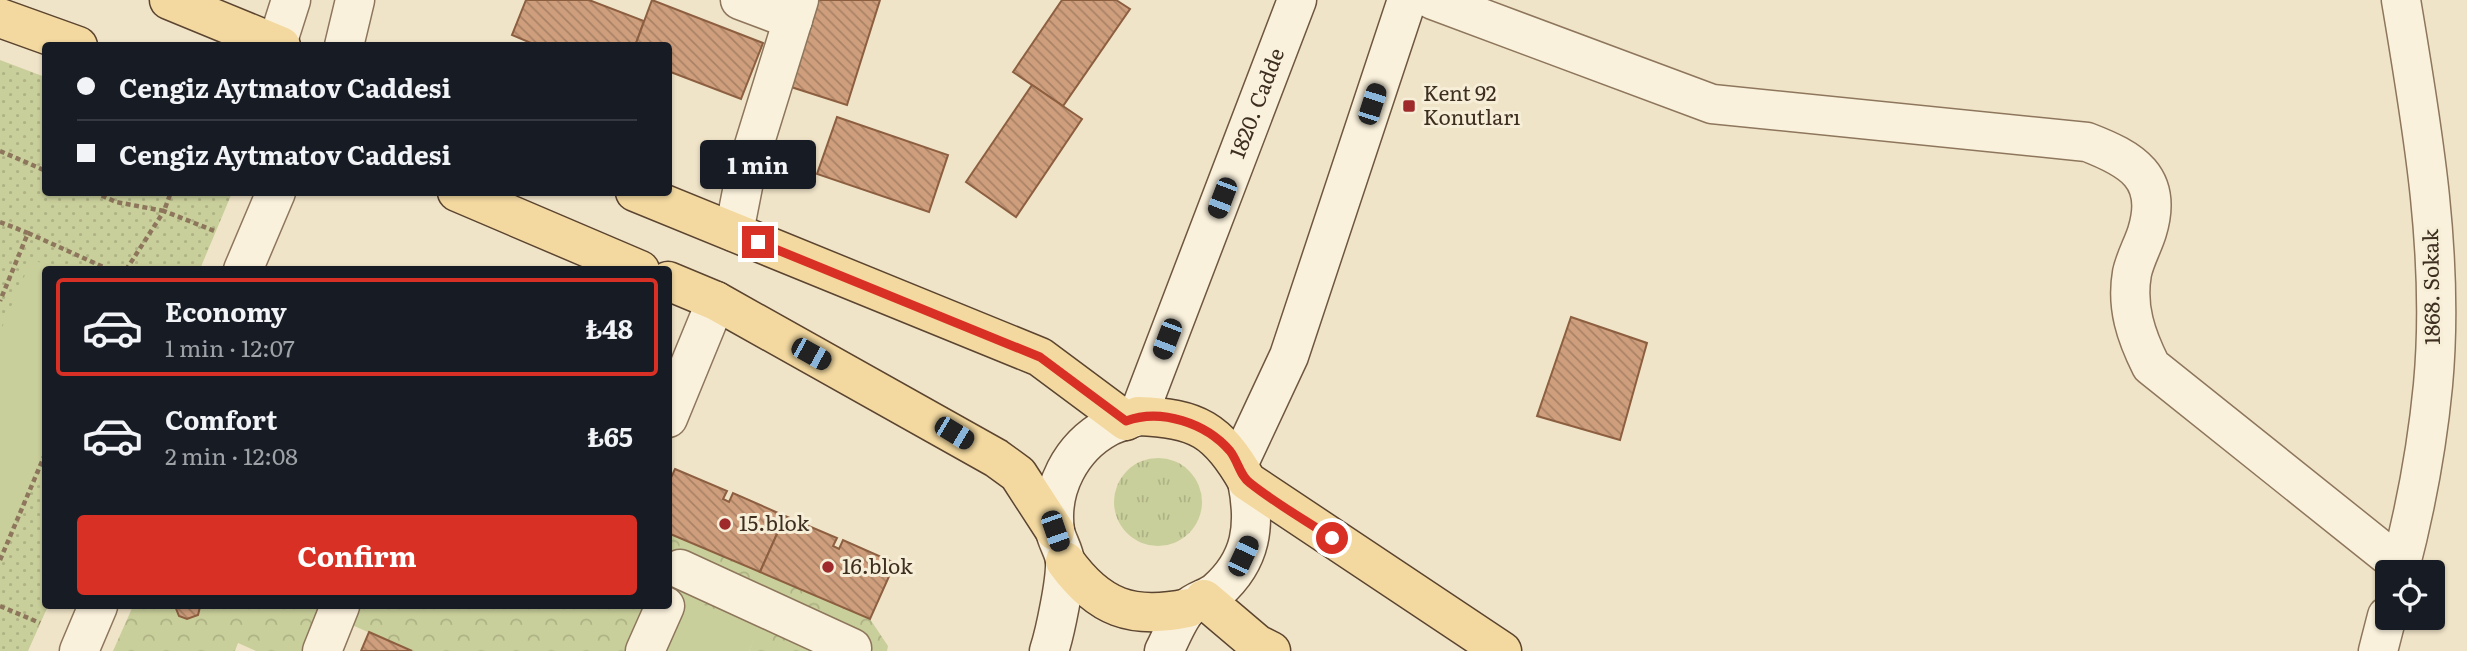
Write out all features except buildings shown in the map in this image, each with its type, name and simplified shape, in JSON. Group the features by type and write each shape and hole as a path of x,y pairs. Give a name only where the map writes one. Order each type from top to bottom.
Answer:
{"main road":[{"path":"169,0 272,42"},
{"path":"0,18 67,42"},
{"path":"466,196 631,266"},
{"path":"645,196 1040,357 1132,418 1172,418 1205,430 1231,452 1243,473 1502,651"},
{"path":"672,283 716,301 996,458 1018,474 1082,584 1105,602 1131,611 1160,614 1196,604 1271,651"}],"street":[{"path":"280,42 290,0"},
{"path":"345,42 355,0"},
{"path":"734,232 746,171 796,10 740,0"},
{"name":"1820. Cadde","path":"1132,418 1297,0"},
{"path":"1164,651 1196,604 1215,593 1236,570 1249,542 1253,512 1243,473 1289,356 1407,0"},
{"path":"1433,0 1712,104 2087,142 2120,155 2141,170 2151,202 2148,229 2132,272 2130,300 2134,331 2151,366 2389,560"},
{"name":"1868. Sokak","path":"2401,0 2421,119 2435,289 2433,382 2425,456 2402,560"},
{"path":"245,266 274,196"},
{"path":"672,408 716,301"},
{"path":"1049,651 1054,638 1060,546 1055,500 1064,470 1083,445 1108,427 1132,418"},
{"path":"672,577 852,648 851,651"},
{"path":"79,651 97,609"},
{"path":"322,651 340,609"},
{"path":"645,651 664,609"},
{"path":"2378,651 2383,630"}],"path":[{"path":"0,151 42,169"},
{"path":"103,196 116,202 164,211 217,232"},
{"path":"129,266 164,211 170,196"},
{"path":"0,222 101,266"},
{"path":"0,301 28,233"},
{"path":"0,560 42,461"},
{"path":"0,606 40,623"}],"green space":[{"path":"0,60 42,76 42,196 231,196 201,266 42,266 42,609 47,609 28,651 0,651"},
{"path":"32,259 48,266 42,266 42,457 4,553 0,551 0,332"},
{"path":"1149,458 1167,458 1183,465 1195,477 1202,493 1202,511 1195,527 1183,539 1167,546 1149,546 1133,539 1121,527 1114,511 1114,493 1121,477 1133,465"},
{"path":"672,534 870,619 888,646 887,651 749,651 758,629 672,600"},
{"path":"672,591 759,629 749,651 645,651 664,609 672,609"},
{"path":"132,609 176,609 179,616 187,619 198,615 199,609 664,609 645,651 411,651 336,618 322,651 256,651 238,643 235,651 113,651"}],"place":[{"name":"Kent 92 Konutları","path":"1409,106"},
{"name":"15.blok","path":"725,524"},
{"name":"16.blok","path":"828,567"}],"route":[{"path":"758,242 1040,357 1126,421 1138,416 1172,418 1205,430 1231,452 1247,481 1332,538"}]}
